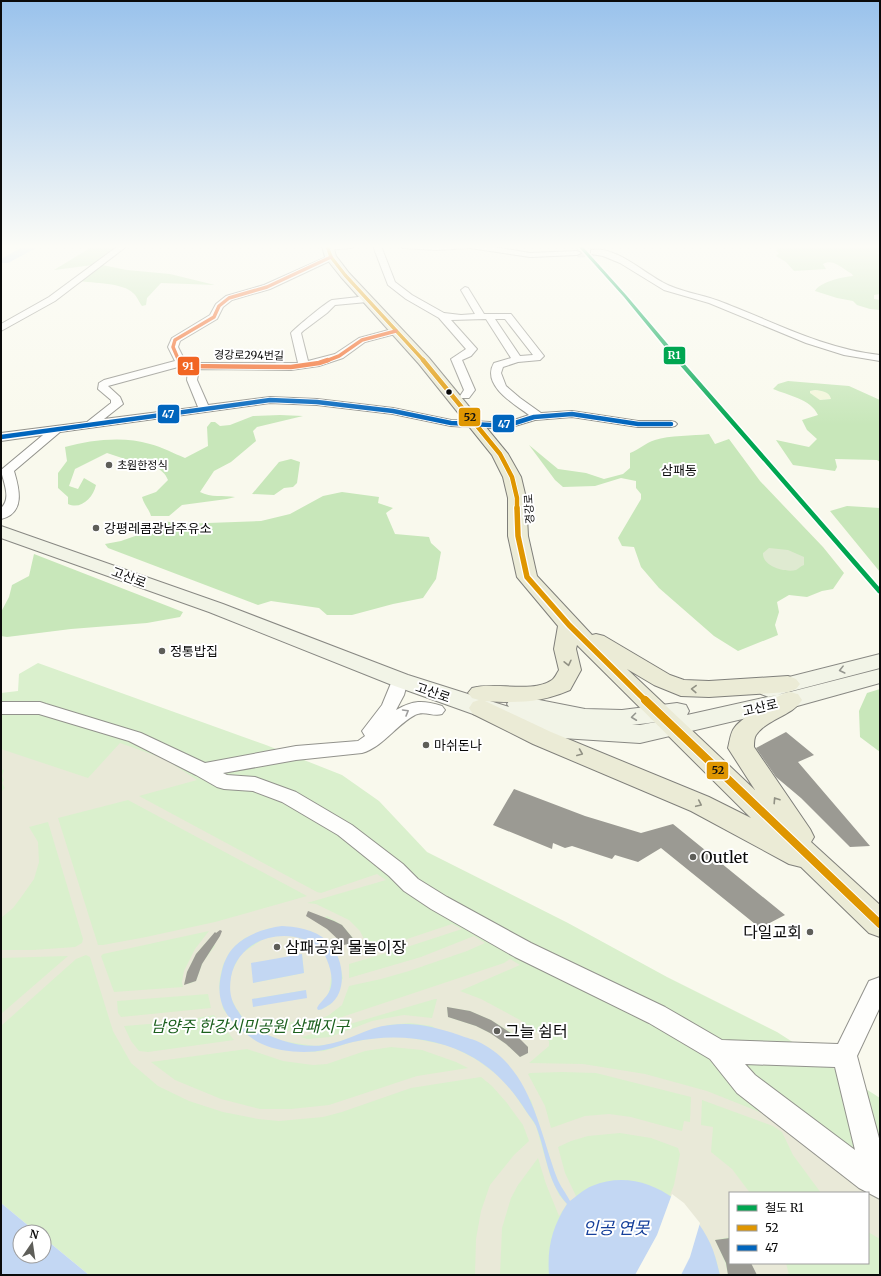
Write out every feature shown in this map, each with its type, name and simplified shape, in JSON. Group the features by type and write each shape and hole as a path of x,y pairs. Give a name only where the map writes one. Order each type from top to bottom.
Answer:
{"main road":[{"name":"경강로","path":"373,306 484,425"},
{"name":"경강로","path":"382,306 432,358 465,396 484,425 500,454 512,477 517,498 518,536 527,577 569,625 700,753 880,924"},
{"path":"480,700 545,692 562,685 570,670 564,649 569,625 662,680 681,688 789,692"},
{"path":"789,692 744,732 741,748 821,868"},
{"path":"480,700 542,738 633,774 700,804 821,868"}],"street":[{"path":"1,328 40,306"},
{"path":"91,424 117,404 116,399 103,389 103,385 108,382 181,363 173,347 175,340 214,316 220,306"},
{"path":"304,365 296,333 301,326 328,309 330,306"},
{"path":"424,306 442,316 472,349 468,354 456,359 470,390 465,396"},
{"path":"477,306 516,359"},
{"path":"722,306 825,348 860,357 880,358"},
{"path":"442,316 461,318 508,316 539,356 536,358 516,359 498,365 496,369 497,382 502,389 538,416"},
{"name":"경강로294번길","path":"181,363 182,366 291,367 319,363 340,356 362,340 396,331"},
{"path":"194,366 192,380 204,408"},
{"path":"1,437 270,400 317,402 393,412 451,423 484,425 515,424 538,416 572,414 638,424 671,424"},
{"path":"1,515 9,510 14,497 4,470 56,430"},
{"name":"고산로","path":"1,523 76,548 394,664 480,700"},
{"name":"고산로","path":"1,532 216,608 400,680 480,700 585,717 667,720 789,692 880,676"},
{"name":"고산로","path":"789,692 880,661"},
{"path":"296,754 315,746 353,742 369,733 387,712 396,696 400,680"},
{"path":"203,770 296,754 362,747 381,733 398,717 414,708 427,707 436,710"},
{"path":"1,708 40,708 135,737 203,770 224,782 255,784 289,797 345,830 396,870 411,885 439,903 523,950 657,1015 719,1051 746,1084 875,1182"},
{"path":"875,1182 869,1151 845,1056 877,988 880,987"},
{"path":"719,1051 845,1056"}],"green space":[{"path":"859,306 880,306 880,310"},
{"path":"788,381 849,386 880,400 880,462 877,460 835,459 837,467 835,471 793,465 776,440 809,447 817,439 807,430 802,420 818,415 810,405 804,401 773,389 778,384","holes":["810,391 823,391 829,394 831,399 820,400 810,393"]},
{"path":"809,391 825,391 830,395 831,399 820,400 810,394"},
{"path":"253,416 303,416 257,427 253,431 256,441 231,462 214,471 200,492 213,496 235,497 182,505 169,516 151,516 142,497 156,492 168,480 166,476 159,469 107,453 75,469 69,486 78,489 84,478 96,485 86,502 77,505 68,504 68,497 58,488 58,473 67,461 65,447 85,442 129,440 154,445 185,458 208,446 207,427 211,422 215,422 220,426 230,425"},
{"path":"709,434 715,444 729,439 760,481 823,547 844,573 833,589 822,591 807,597 789,595 777,602 779,612 775,625 778,635 738,651 714,636 659,588 641,567 634,547 622,546 618,538 641,499 641,494 636,488 636,481 621,478 595,486 563,487 555,480 529,445 558,469 586,473 604,479 623,474 630,468 630,453 651,441 667,437"},
{"path":"291,459 300,462 297,483 293,487 284,488 274,495 252,494 279,462"},
{"path":"342,492 379,497 378,503 393,508 386,513 395,534 429,537 431,543 441,552 436,579 423,598 352,615 327,615 319,608 271,601 258,605 108,548 105,544 121,541 138,535 153,523 164,521 180,524 261,521 290,514 323,496"},
{"path":"847,506 880,508 880,572 830,511"},
{"path":"34,554 183,612 180,617 147,623 71,629 7,637 1,636 1,612 9,597 12,585 29,576"},
{"name":"남양주 한강시민공원 삼패지구","path":"38,663 266,745 342,775 379,801 427,852 568,923 667,977 777,1032 880,1098 880,1275 89,1275 52,1245 52,1224 26,1224 1,1203 1,693 18,691 19,674"},
{"path":"880,689 880,752 860,737 859,711 867,693"}],"shaded area":[{"path":"769,548 788,550 804,557 804,565 791,571 775,568 766,562 764,558 763,553"},
{"name":"남양주 한강시민공원 삼패지구","path":"120,743 165,759 197,780 139,796 317,892 321,893 377,874 386,880 307,903 316,904 349,920 360,931 366,943 368,952 452,924 462,929 349,964 349,978 421,957 474,936 485,943 467,951 409,971 349,986 342,1005 329,1015 316,1021 297,1021 273,1025 272,1027 276,1030 283,1032 327,1022 504,963 510,959 520,965 460,991 481,999 520,1020 549,1041 549,1046 529,1063 583,1064 645,1074 707,1091 767,1115 765,1110 880,1200 880,1239 869,1233 869,1192 820,1192 793,1155 782,1132 773,1126 702,1100 701,1125 713,1127 711,1152 732,1169 749,1192 729,1192 729,1237 715,1240 725,1262 728,1275 720,1275 710,1243 702,1229 682,1205 670,1195 674,1185 680,1154 678,1148 651,1138 620,1133 588,1136 558,1147 565,1173 576,1196 570,1202 557,1180 531,1100 432,1026 410,1023 388,1025 332,1044 315,1046 282,1041 260,1032 247,1023 236,1008 230,996 229,986 232,971 241,954 265,938 283,935 298,937 311,941 320,948 326,957 332,972 329,992 318,1010 321,1010 331,1004 343,978 339,962 335,950 329,943 310,931 270,928 245,938 236,945 229,953 223,965 220,977 219,987 223,1009 237,1027 310,1052 324,1051 352,1042 369,1039 407,1037 450,1046 474,1058 500,1077 513,1092 536,1126 550,1175 559,1195 567,1204 559,1216 546,1184 538,1158 518,1185 511,1198 502,1228 500,1275 475,1275 476,1239 481,1211 490,1185 514,1155 529,1141 523,1125 507,1103 492,1086 481,1077 411,1088 323,1117 279,1121 258,1119 223,1112 189,1101 158,1086 131,1063 113,1031 90,957 86,955 76,959 1,1026 1,1014 68,956 1,958 1,950 33,950 75,947 82,943 83,939 48,822 29,827 38,842 39,862 34,879 13,908 1,918 1,792 5,788 2,783 4,780 2,776 4,770 1,769 1,749 88,778","holes":["128,800 307,896 215,922 146,937 98,945 58,818","327,916 342,925 353,938 352,943 323,919","209,931 195,949 184,971 182,982 183,987 114,992 101,956 103,954","208,940 212,940 215,946 203,962 196,981 189,984 185,981 187,972 196,954","302,954 304,973 253,983","306,990 253,1007 253,999","208,994 211,1008 121,1017 118,1013 117,1001","437,999 432,1018 404,1015 372,1021 330,1037 307,1039 301,1037 343,1026","447,1007 470,1011 491,1020 511,1032 528,1047 528,1053 520,1057 506,1044 490,1033 476,1026 448,1017","214,1015 234,1040 148,1052 139,1051 131,1041 124,1026 175,1022","391,1047 422,1050 456,1062 468,1068 417,1076 329,1105 291,1109 260,1109 221,1099 175,1080 151,1062 247,1049 283,1061 313,1065 327,1064 365,1051","562,1072 596,1073 691,1097 690,1122 684,1121 682,1131 631,1117 609,1114 585,1116 551,1128 545,1106 528,1074"]},
{"path":"751,1264 786,1264 789,1275 754,1275"}],"water":[{"name":"인공 연못","path":"282,926 301,928 314,932 330,944 335,950 341,967 342,976 339,993 335,1000 329,1005 318,1010 317,1008 331,988 330,968 321,949 311,942 292,936 269,938 258,942 241,956 235,965 231,977 230,991 232,999 240,1015 247,1023 275,1038 295,1044 315,1046 341,1041 382,1026 399,1024 433,1028 476,1040 498,1054 511,1068 522,1084 531,1102 557,1178 570,1201 589,1187 610,1181 628,1180 645,1184 662,1191 677,1201 690,1213 701,1227 712,1247 720,1275 549,1275 549,1256 554,1229 567,1204 555,1186 540,1136 534,1122 503,1081 474,1058 446,1045 430,1041 399,1038 368,1039 317,1051 293,1052 269,1047 241,1030 234,1024 224,1010 221,1002 220,985 224,963 232,949 245,938 263,930"},
{"path":"302,954 304,973 253,983 251,963"},
{"path":"306,990 307,998 253,1007 252,999"},
{"path":"1,1203 26,1224 12,1224 12,1264 52,1264 52,1245 89,1275 1,1275"}],"pier":[{"path":"672,1194 684,1203 700,1223 690,1257 681,1275 635,1275 657,1235"}],"building":[{"path":"786,732 814,755 798,762 870,846 850,847 801,798 776,777 756,748"},
{"name":"Outlet","path":"514,789 585,816 641,833 673,824 785,915 760,928 661,848 638,862 615,855 612,859 572,846 565,848 553,843 552,849 493,825"},
{"path":"308,911 342,925 356,942 344,945 327,929 306,916"},
{"path":"220,930 222,931 220,936 202,964 196,981 184,985 187,972 196,954 215,932 216,933"},
{"name":"그늘 쉼터","path":"447,1007 470,1011 491,1020 520,1039 528,1047 528,1053 520,1057 506,1044 490,1033 476,1026 448,1017"},
{"path":"729,1238 729,1264 752,1264 757,1275 728,1275 726,1263 715,1240"}],"rail line":[{"name":"R1","path":"633,306 680,362 880,592"}],"transit line":[{"name":"91","path":"220,306 214,317 175,340 173,347 182,366 291,367 319,363 339,356 362,340 396,331"},
{"name":"52","path":"373,306 424,361 500,454 512,477 517,498 518,536 527,577 569,625 659,714 880,924"},
{"name":"47","path":"1,437 270,400 317,402 393,411 451,423 490,425 515,423 534,417 572,414 638,424 671,424"}],"place":[{"name":"초원한정식","path":"109,465"},
{"name":"강평레콤광남주유소","path":"96,528"},
{"name":"정통밥집","path":"162,651"},
{"name":"마쉬돈나","path":"426,745"},
{"name":"Outlet","path":"693,857"},
{"name":"다일교회","path":"810,932"},
{"name":"삼패공원 물놀이장","path":"277,947"},
{"name":"그늘 쉼터","path":"497,1031"}],"district":[{"name":"삼패동","path":"679,470"}]}
